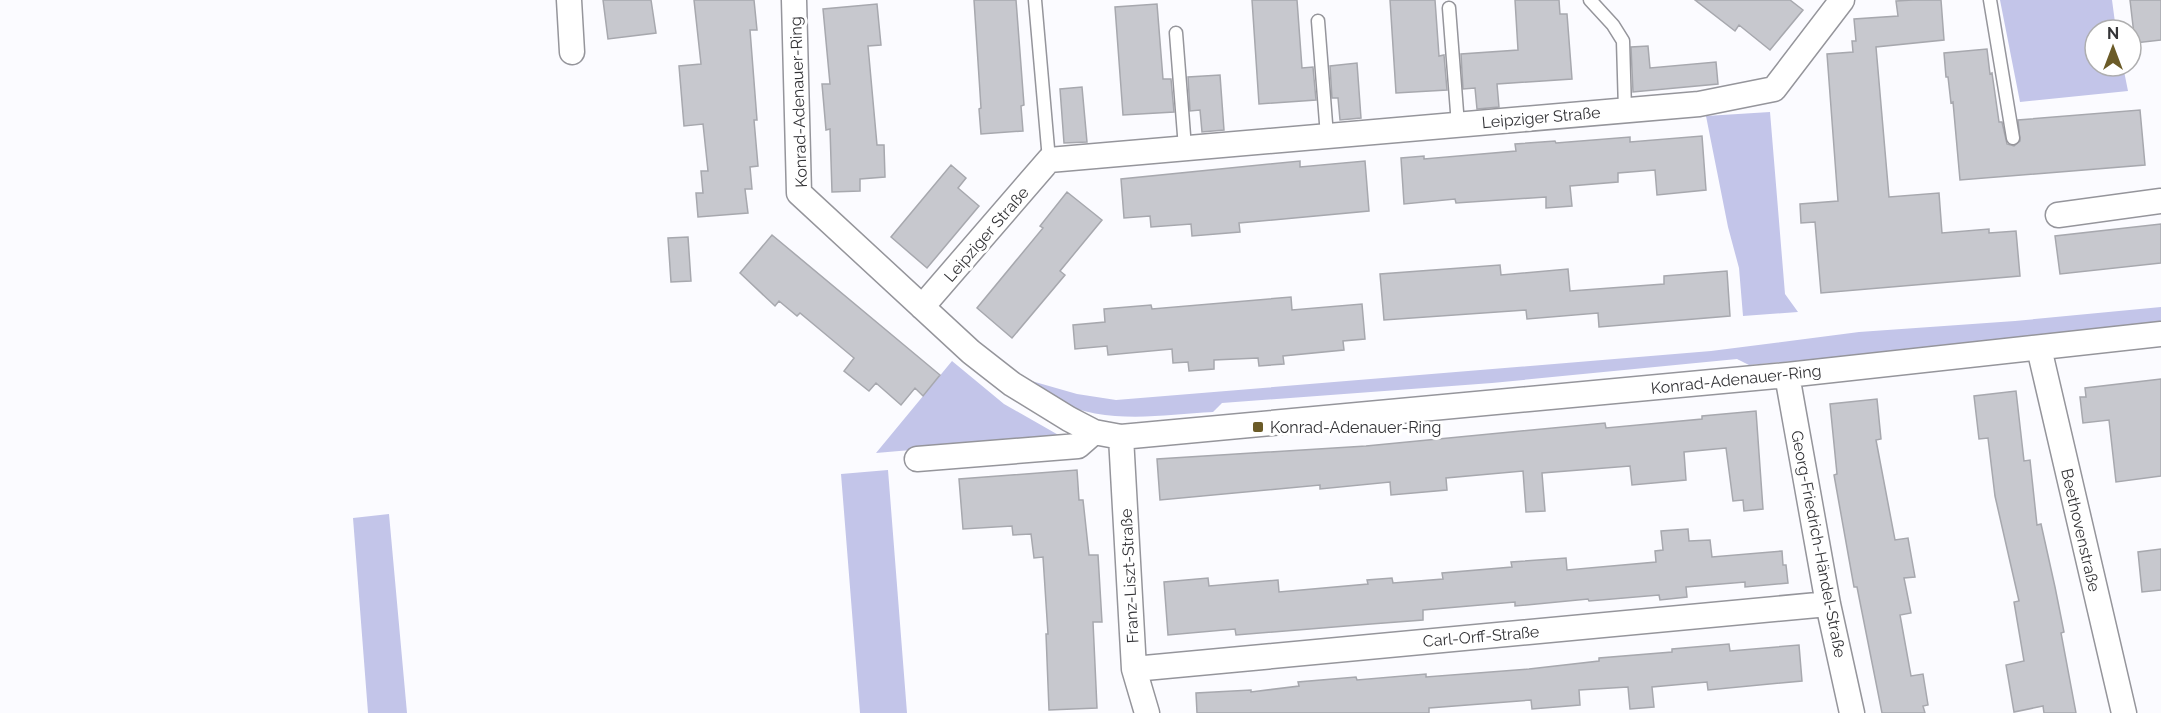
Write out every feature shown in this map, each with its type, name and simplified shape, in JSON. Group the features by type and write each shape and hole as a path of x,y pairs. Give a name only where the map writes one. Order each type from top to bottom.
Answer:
{"street":[{"path":"569,0 572,52"},
{"name":"Konrad-Adenauer-Ring","path":"794,0 800,193 971,352 1012,384 1094,432 1121,437 1787,375 2161,334"},
{"name":"Leipziger Straße","path":"922,307 1049,160 1699,104 1774,89 1842,0"},
{"path":"2058,216 2161,201"},
{"name":"Beethovenstraße","path":"2039,348 2124,713"},
{"name":"Georg-Friedrich-Händel-Straße","path":"1787,375 1828,604 1852,713"},
{"path":"917,459 1078,446 1094,432"},
{"name":"Franz-Liszt-Straße","path":"1121,437 1134,669 1147,713"},
{"name":"Carl-Orff-Straße","path":"1134,669 1828,604"}],"lane":[{"path":"1035,0 1049,160"},
{"name":"Leipziger Straße","path":"1590,0 1613,25 1623,41 1625,110"},
{"path":"1990,0 2013,138"},
{"name":"Leipziger Straße","path":"1449,8 1458,125"},
{"path":"1318,21 1327,136"},
{"path":"1176,33 1185,148"}],"shaded area":[{"path":"2000,0 2112,0 2114,18 2083,18 2083,78 2125,78 2128,91 2020,102"},
{"path":"1770,112 1785,294 1798,312 1743,316 1739,268 1728,227 1706,116"},
{"path":"2161,307 2161,325 2040,340 1749,365 1737,359 1492,383 1222,403 1213,412 1154,416 1114,416 1075,408 1052,399 1021,378 1077,394 1116,400 1711,351 1859,332 2015,321"},
{"path":"952,361 1004,404 1062,437 876,453"},
{"path":"888,470 907,713 860,713 841,474"},
{"path":"389,514 407,713 368,713 353,518"}],"building":[{"path":"603,0 651,0 656,33 608,39"},
{"path":"694,0 754,0 757,30 750,30 758,166 750,167 752,189 745,189 748,213 698,217 696,193 703,193 701,171 708,171 703,124 684,126 679,66 701,64"},
{"path":"974,0 1016,0 1024,105 1021,106 1023,131 981,134"},
{"path":"1252,0 1297,0 1302,68 1313,67 1316,100 1259,104"},
{"path":"1390,0 1435,0 1439,56 1444,55 1447,90 1396,93"},
{"path":"1515,0 1559,0 1560,14 1567,14 1572,79 1497,84 1499,107 1477,109 1475,88 1463,89 1461,54 1518,50"},
{"path":"1695,0 1790,0 1803,10 1770,50 1739,25 1735,31"},
{"path":"1941,0 1944,40 1876,47 1889,197 1939,193 1942,233 1989,229 1989,233 2016,231 2020,276 1821,293 1815,222 1801,223 1800,204 1838,201 1827,54 1853,52 1852,41 1856,41 1854,19 1898,16 1896,1"},
{"path":"2130,0 2161,0 2161,40 2143,42 2143,18 2132,18"},
{"path":"877,4 881,45 868,46 877,145 884,145 885,177 860,179 860,191 832,192 830,129 826,130 822,84 830,84 823,9"},
{"path":"1157,4 1163,79 1171,79 1174,112 1123,115 1115,7"},
{"path":"1648,46 1650,68 1716,62 1718,84 1633,92 1631,47"},
{"path":"1987,49 1999,122 2002,122 2007,144 2014,146 2020,141 2018,120 2140,110 2145,165 1960,180 1953,102 1951,103 1948,77 1946,77 1944,53"},
{"path":"1357,63 1361,118 1340,120 1338,98 1332,98 1330,66"},
{"path":"1220,75 1224,130 1202,132 1200,110 1190,111 1188,77"},
{"path":"1082,87 1087,142 1064,143 1060,89"},
{"path":"1702,136 1706,190 1657,195 1655,170 1618,173 1618,182 1570,186 1572,206 1546,208 1546,197 1456,203 1455,199 1404,204 1401,158 1424,156 1424,159 1516,151 1515,144 1555,141 1556,143 1630,137 1630,142"},
{"path":"1300,161 1300,167 1365,161 1369,211 1239,223 1240,232 1192,236 1191,224 1151,227 1150,216 1124,218 1121,179"},
{"path":"951,165 966,178 958,188 979,206 927,268 891,237"},
{"path":"1067,192 1102,220 1060,271 1065,275 1012,338 977,308 1043,228 1040,226"},
{"path":"2161,224 2161,263 2060,274 2055,236"},
{"path":"772,235 940,375 923,396 915,388 901,405 876,383 869,391 844,371 854,358 800,313 797,316 779,301 775,306 740,273"},
{"path":"688,237 691,281 671,282 668,238"},
{"path":"1500,265 1501,275 1568,269 1570,291 1664,284 1664,276 1727,271 1730,316 1599,327 1598,313 1527,319 1526,310 1384,320 1380,274"},
{"path":"1291,297 1292,310 1362,304 1365,339 1343,341 1344,350 1283,356 1284,364 1259,366 1258,358 1214,360 1214,369 1189,371 1188,362 1173,363 1172,349 1108,355 1107,346 1075,349 1073,325 1105,322 1104,309 1151,305 1152,309"},
{"path":"2161,379 2161,476 2116,482 2109,420 2083,423 2080,397 2086,397 2085,388"},
{"path":"2016,391 2024,461 2030,460 2037,525 2041,524 2055,587 2076,713 2044,713 2043,706 2014,712 2006,665 2024,661 2014,602 2019,601 1995,496 1988,438 1979,439 1974,396"},
{"path":"1877,399 1881,439 1876,440 1895,540 1908,538 1915,577 1904,578 1911,613 1900,615 1911,676 1923,674 1928,705 1923,706 1925,713 1882,713 1857,587 1854,587 1834,475 1837,474 1830,404"},
{"path":"1756,411 1763,509 1744,511 1743,500 1733,501 1726,448 1684,452 1686,480 1632,485 1630,466 1542,473 1545,511 1526,512 1523,471 1446,478 1447,490 1391,495 1390,482 1320,489 1320,485 1160,500 1157,459 1366,446 1605,423 1606,428 1702,419 1702,416"},
{"path":"1077,470 1079,500 1083,500 1089,555 1098,555 1102,622 1093,622 1097,708 1049,710 1046,634 1048,634 1043,557 1034,558 1031,534 1013,535 1012,526 963,529 959,479"},
{"path":"1688,529 1689,541 1710,540 1712,557 1782,551 1788,583 1745,587 1745,582 1686,587 1687,597 1660,600 1659,595 1515,606 1515,602 1423,610 1423,620 1236,635 1235,629 1168,635 1164,582 1208,578 1209,586 1278,580 1279,592 1368,584 1367,580 1392,578 1393,583 1443,579 1442,573 1512,567 1511,562 1566,558 1567,570 1656,562 1655,551 1663,550 1661,531"},
{"path":"2161,549 2161,590 2142,592 2138,552"},
{"path":"1729,644 1730,651 1799,645 1802,681 1708,690 1707,682 1652,687 1654,707 1630,709 1628,687 1579,690 1580,705 1532,709 1531,700 1429,708 1429,713 1197,713 1196,693 1251,690 1251,692 1299,686 1298,682 1356,677 1357,680 1426,674 1426,677 1529,669 1599,661 1599,658 1672,652 1672,649"}],"place":[{"name":"Konrad-Adenauer-Ring","path":"1258,427"}]}
